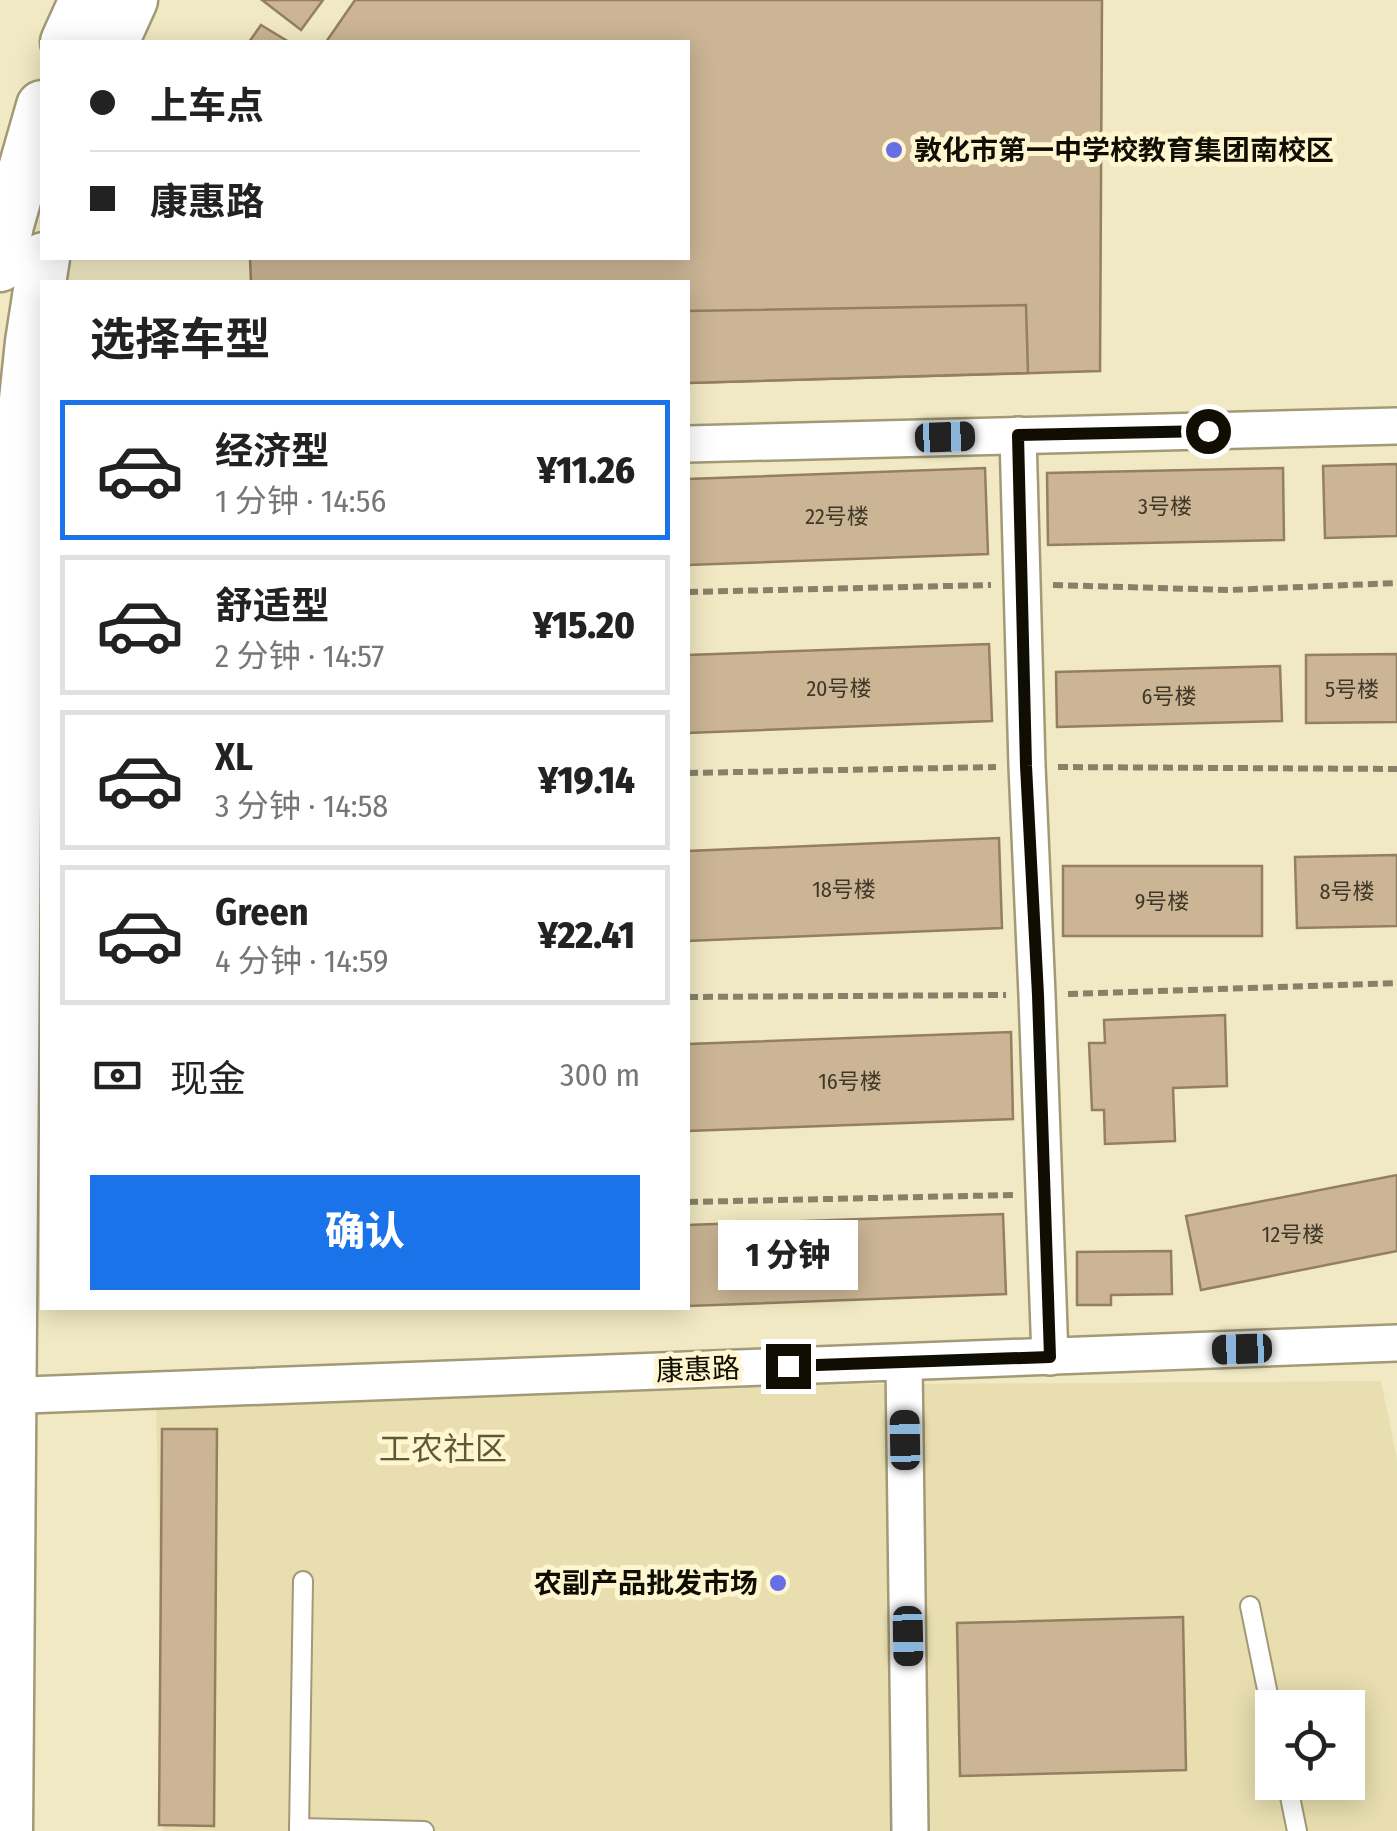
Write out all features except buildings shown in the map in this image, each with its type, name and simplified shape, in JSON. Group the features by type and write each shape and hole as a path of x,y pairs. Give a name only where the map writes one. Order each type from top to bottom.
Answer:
{"main road":[{"path":"67,40 85,0"},
{"path":"114,40 132,0"},
{"path":"0,266 40,113"},
{"path":"7,1831 5,1396 21,456 40,284"}],"street":[{"path":"690,444 1397,426"},
{"path":"1018,435 1026,766 1050,1357"},
{"name":"康惠路","path":"5,1396 1397,1343"},
{"path":"904,1362 910,1831"}],"lane":[{"path":"303,1581 299,1829 424,1831"},
{"path":"1250,1606 1267,1690"},
{"path":"1290,1800 1296,1831"}],"path":[{"path":"690,592 1024,584 1230,590 1397,583"},
{"path":"690,773 1026,766 1397,769"},
{"path":"690,1202 1044,1194"}],"shaded area":[{"name":"农副产品批发市场","path":"1381,1381 1397,1459 1397,1831 163,1831 156,1389"}],"place":[{"name":"敦化市第一中学校教育集团南校区","path":"894,150"},
{"name":"农副产品批发市场","path":"778,1583"}],"district":[{"name":"工农社区","path":"443,1449"}],"route":[{"path":"788,1366 1050,1357 1026,766 1018,435 1208,431"}]}
